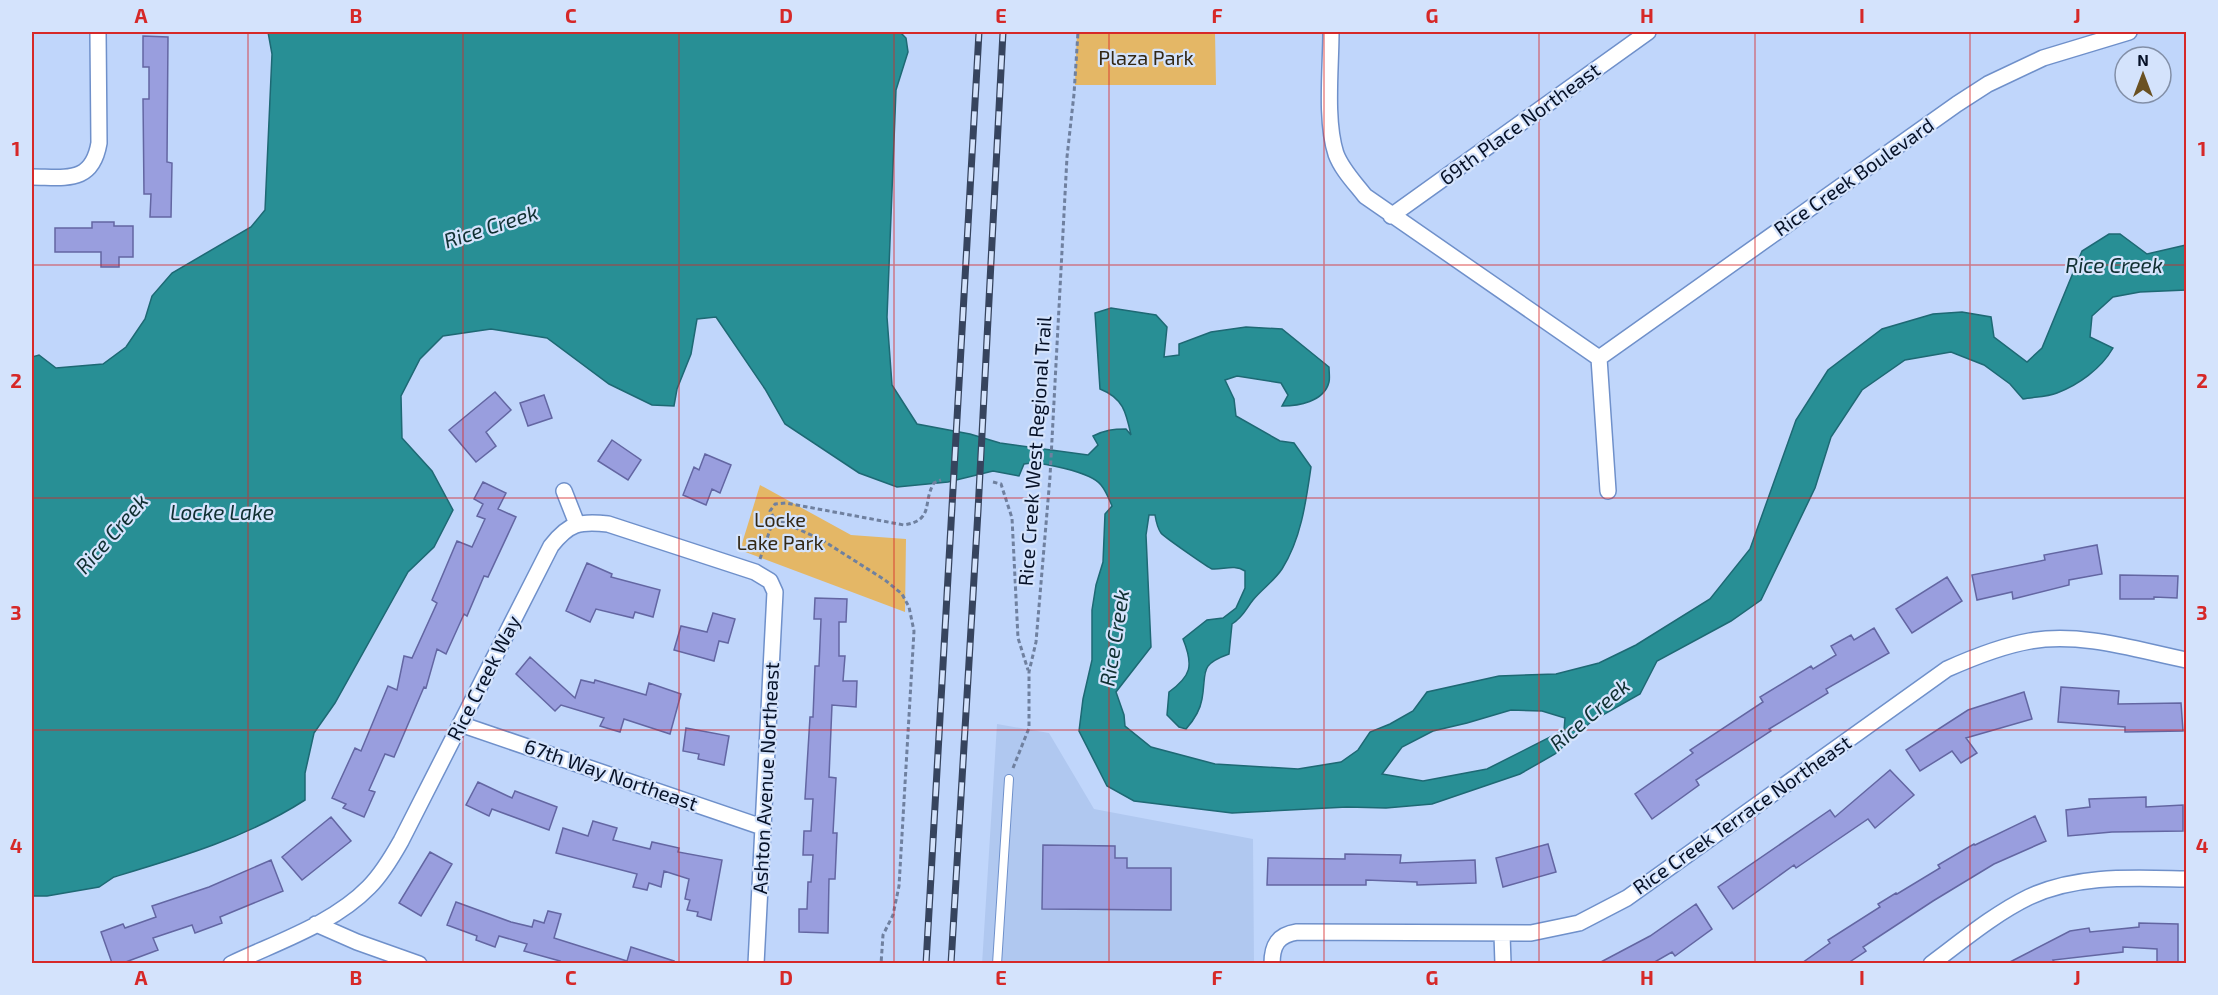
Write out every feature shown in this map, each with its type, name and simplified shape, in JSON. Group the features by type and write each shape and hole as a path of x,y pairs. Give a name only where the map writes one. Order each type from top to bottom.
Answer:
{"street":[{"path":"32,177 81,175 89,169 96,157 99,142 98,32"},
{"path":"1331,32 1330,113 1336,154 1346,172 1365,196 1599,358 1608,491"},
{"name":"69th Place Northeast","path":"1391,216 1648,32"},
{"name":"Rice Creek Boulevard","path":"1599,358 1988,84 2043,58 2129,32"},
{"path":"564,490 577,524 590,522 608,524 756,572"},
{"name":"Rice Creek Way","path":"231,963 316,924 353,902 371,886 387,865 551,546 560,535 577,524"},
{"name":"Ashton Avenue Northeast","path":"756,572 770,581 775,592 756,963"},
{"name":"Rice Creek Terrace Northeast","path":"1272,963 1274,946 1279,939 1297,932 1502,934 1554,930 1579,923 1627,898 1947,669 1998,648 2032,641 2064,640 2095,642 2187,660"},
{"name":"67th Way Northeast","path":"460,724 762,827"},
{"path":"1930,963 2006,909 2049,890 2084,881 2117,878 2187,879"},
{"path":"316,924 357,942 419,963"},
{"path":"1502,934 1503,963"}],"lane":[{"path":"998,963 1009,778"}],"path":[{"name":"Rice Creek West Regional Trail","path":"1029,672 1036,642 1050,467 1067,157 1078,32"},
{"path":"880,963 883,935 893,915 899,886 914,631 911,614 905,598 885,580 822,540 774,518 770,511 775,504 786,503 904,525 910,524 921,519 926,513 931,488 934,483 941,480"},
{"name":"Rice Creek West Regional Trail","path":"993,482 1001,484 1012,518 1018,638 1029,672"},
{"path":"756,572 774,518"},
{"path":"1009,778 1029,728 1029,672"}],"shaded area":[{"path":"997,724 1049,733 1094,809 1253,839 1254,963 982,964"}],"green space":[{"name":"Plaza Park","path":"1077,32 1215,32 1216,85 1075,85"},
{"name":"Locke Lake Park","path":"760,485 851,535 906,539 905,612 740,550"}],"water":[{"name":"Locke Lake","path":"268,32 900,32 906,38 908,52 896,90 887,317 892,385 917,424 970,434 1000,443 1088,455 1098,445 1093,436 1097,434 1109,430 1126,429 1131,435 1119,401 1100,389 1095,313 1111,308 1156,315 1167,327 1164,357 1179,355 1179,344 1211,332 1246,327 1282,329 1329,367 1329,382 1322,394 1310,402 1295,405 1282,406 1288,395 1281,383 1237,376 1225,380 1234,399 1236,416 1280,441 1294,443 1311,467 1302,520 1294,545 1279,573 1242,616 1232,624 1229,654 1208,666 1200,707 1186,729 1179,727 1167,715 1169,692 1182,681 1188,670 1189,656 1183,639 1207,620 1223,618 1236,608 1245,588 1245,571 1237,568 1212,569 1164,536 1159,529 1155,515 1149,515 1146,535 1151,647 1116,692 1124,715 1125,726 1151,747 1215,764 1298,769 1341,762 1358,750 1370,732 1413,711 1427,692 1499,676 1556,674 1599,663 1636,645 1710,599 1750,549 1796,420 1828,370 1882,329 1933,314 1962,312 1991,317 1994,337 2027,362 2042,348 2082,251 2109,234 2120,234 2147,254 2186,245 2186,290 2140,292 2113,297 2092,316 2090,337 2113,348 2102,363 2088,375 2073,386 2053,394 2023,399 2010,384 1984,365 1951,352 1905,360 1862,390 1831,437 1815,488 1761,600 1731,621 1657,661 1640,694 1592,721 1555,754 1520,774 1432,804 1386,808 1347,807 1232,813 1134,801 1107,786 1079,731 1083,699 1092,660 1092,610 1103,562 1105,514 1112,506 1101,485 1095,480 1065,468 1041,464 1024,464 1019,476 993,471 948,482 897,487 859,473 785,424 765,389 716,317 697,319 691,354 677,389 674,406 652,405 609,384 547,338 491,329 443,336 420,359 401,396 402,438 432,471 453,510 434,547 408,572 335,703 314,733 305,773 305,800 236,836 114,877 99,887 47,896 32,896 32,357 39,355 56,368 103,364 126,347 145,319 152,296 172,273 251,227 265,210 272,54","holes":["1511,710 1542,711 1565,718 1564,730 1487,769 1423,781 1382,774 1402,747 1433,731"]}],"building":[{"path":"143,36 168,37 167,162 172,163 171,217 150,217 151,194 144,194 143,99 149,99 149,67 143,67"},
{"path":"92,222 114,222 114,226 133,226 133,257 119,257 119,267 101,267 101,252 55,252 55,228 92,228"},
{"path":"495,392 511,410 486,432 496,446 476,462 449,430"},
{"path":"544,395 552,418 528,426 520,403"},
{"path":"612,440 641,460 628,480 598,461"},
{"path":"705,454 731,465 720,493 712,489 706,505 683,495 694,467 699,470"},
{"path":"483,482 506,493 498,509 516,517 488,577 484,576 467,616 464,614 446,654 437,649 426,688 424,687 394,757 385,754 369,790 375,792 364,817 343,808 346,804 332,798 355,748 361,751 388,686 397,690 404,656 412,658 437,603 432,600 457,541 472,547 485,519 477,516 483,504 474,499"},
{"path":"2097,545 2102,574 2069,580 2069,585 2013,599 2012,592 1977,600 1972,575 2045,560 2044,555"},
{"path":"587,563 612,574 611,577 660,590 653,617 635,612 633,618 596,609 590,622 566,611"},
{"path":"2120,575 2178,576 2177,598 2120,599"},
{"path":"1947,577 1962,601 1912,633 1896,609"},
{"path":"815,598 847,599 846,622 839,622 839,656 845,656 843,681 857,681 856,707 832,705 829,777 836,778 833,833 837,833 835,879 829,879 828,933 799,932 799,909 807,909 808,882 811,882 813,855 803,855 804,831 811,831 813,799 805,799 810,717 813,717 815,666 819,666 821,619 814,619"},
{"path":"713,613 735,619 728,643 719,641 714,661 674,650 681,626 707,632"},
{"path":"1874,628 1889,653 1826,689 1828,693 1769,729 1771,731 1696,780 1699,785 1652,819 1635,794 1693,753 1690,750 1763,702 1760,697 1811,666 1813,669 1836,655 1831,646 1851,635 1854,640"},
{"path":"530,657 575,698 581,680 594,683 595,680 646,695 649,683 681,694 670,734 624,719 620,732 600,726 604,718 561,705 555,711 516,674"},
{"path":"2061,687 2119,691 2118,704 2181,703 2183,731 2125,732 2125,727 2058,722"},
{"path":"2024,692 2032,719 1966,738 1977,753 1961,763 1952,751 1920,771 1906,750 1968,710"},
{"path":"686,728 729,736 724,765 698,759 699,754 683,751"},
{"path":"1890,770 1914,795 1875,828 1868,819 1796,868 1794,865 1733,909 1718,887 1830,810 1835,817"},
{"path":"478,782 512,798 515,791 557,807 549,830 492,809 489,816 466,805"},
{"path":"2146,797 2146,807 2183,805 2183,831 2112,832 2068,836 2066,810 2090,807 2089,799"},
{"path":"2035,816 2046,841 1994,864 1933,901 1863,947 1866,951 1848,963 1802,963 1830,943 1828,940 1880,907 1878,904 1940,868 1938,865 1974,844"},
{"path":"331,817 351,841 302,880 282,857"},
{"path":"593,821 617,828 613,840 650,849 652,842 679,848 678,852 722,860 711,920 697,916 698,912 687,910 690,900 685,899 689,879 664,871 661,887 649,883 647,890 633,887 637,874 556,853 563,828 588,836"},
{"path":"1548,844 1556,872 1503,887 1496,858"},
{"path":"1043,845 1115,846 1115,858 1127,858 1127,868 1171,868 1171,910 1042,909"},
{"path":"430,852 452,864 421,916 399,903"},
{"path":"1345,854 1401,855 1400,863 1475,860 1476,883 1417,885 1417,882 1366,880 1366,885 1267,885 1268,858 1345,859"},
{"path":"271,860 283,891 220,917 222,923 195,933 192,925 153,938 158,950 123,963 112,963 101,932 123,924 125,928 156,917 152,906 209,887"},
{"path":"456,902 511,922 532,927 534,920 544,923 548,911 561,914 554,938 627,961 631,947 674,961 673,963 559,963 560,961 524,951 527,944 499,936 495,947 476,940 477,936 447,925"},
{"path":"1696,904 1712,929 1675,956 1672,952 1653,963 1599,963 1650,936"},
{"path":"2139,923 2178,924 2178,963 2157,963 2157,949 2123,947 2123,952 2053,960 2055,963 2008,963 2070,931 2089,928 2090,932 2139,927"}],"railway":[{"path":"926,964 979,32"},
{"path":"951,964 1003,32"}],"water label":[{"name":"Rice Creek","path":"491,227"},
{"name":"Rice Creek","path":"2114,266"},
{"name":"Rice Creek","path":"112,534"},
{"name":"Rice Creek","path":"1115,638"},
{"name":"Rice Creek","path":"1590,715"}]}
